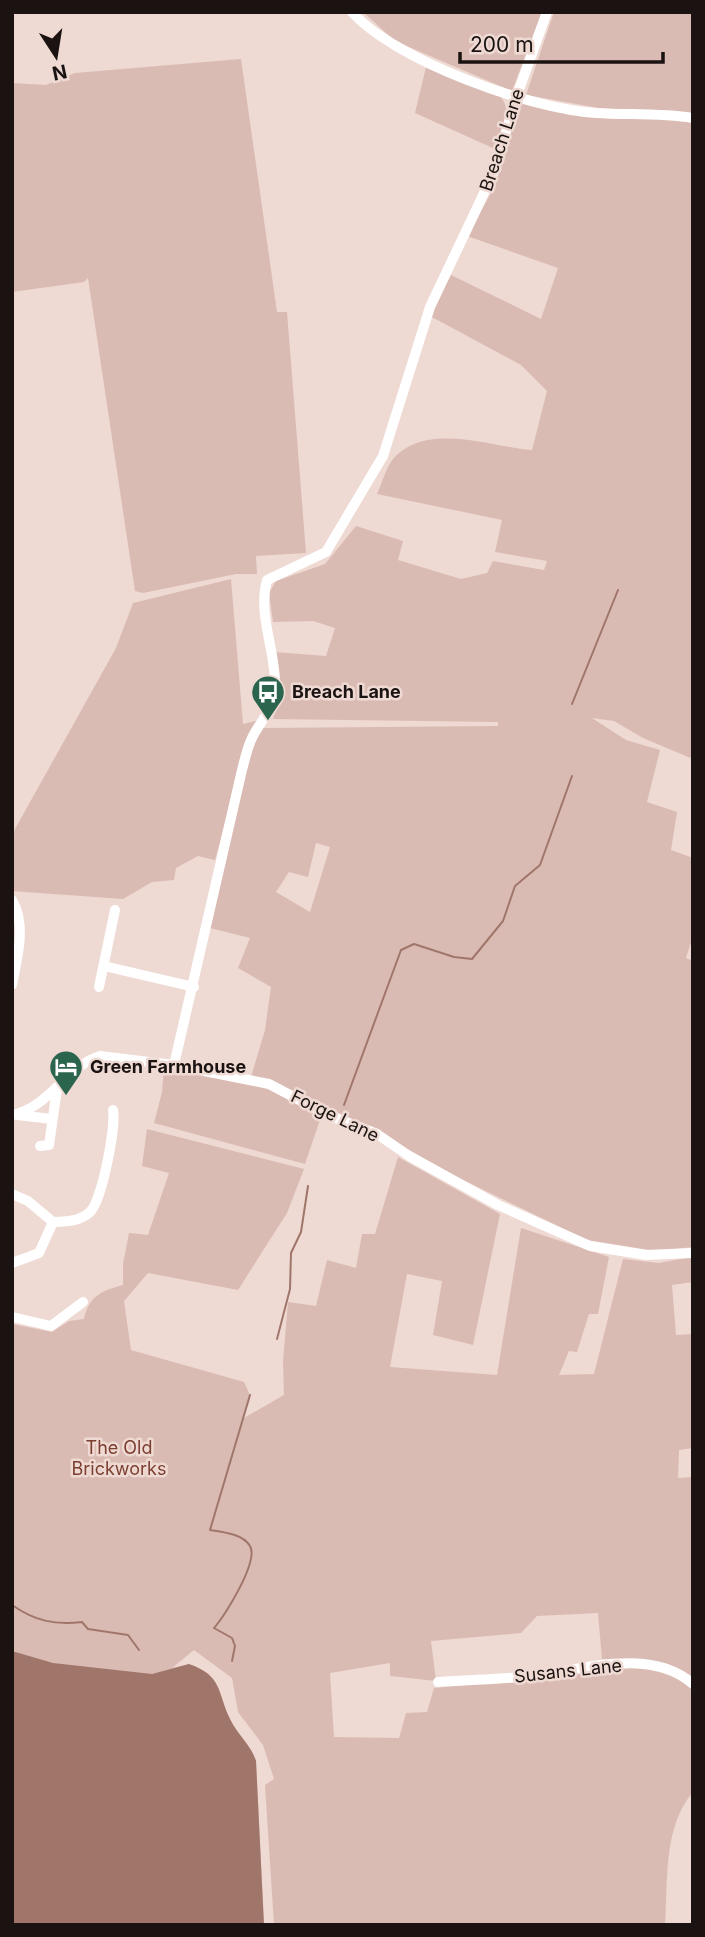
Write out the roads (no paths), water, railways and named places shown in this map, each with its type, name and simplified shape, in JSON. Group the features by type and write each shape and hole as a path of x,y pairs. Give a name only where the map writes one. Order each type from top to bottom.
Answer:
{"street":[{"path":"352,12 381,38 516,98 595,113 651,113 693,118"},
{"name":"Breach Lane","path":"174,1065 242,769 252,738 274,699 275,686 266,620 267,580 326,552 383,456 430,307 494,172 516,98 547,12"},
{"path":"12,900 20,923 12,985"},
{"path":"99,987 115,910"},
{"path":"104,966 194,987"},
{"name":"Forge Lane","path":"14,1115 57,1089 87,1062 100,1056 174,1065 269,1084 328,1115 377,1134 409,1156 498,1205 590,1246 646,1255 693,1253"},
{"path":"40,1146 49,1145 57,1089"},
{"path":"12,1194 27,1201 53,1222 79,1219 93,1210 113,1139 113,1110"},
{"path":"14,1115 52,1119"},
{"path":"12,1263 39,1253 53,1222"},
{"path":"12,1317 51,1326 83,1302"},
{"name":"Susans Lane","path":"438,1682 539,1675 601,1665 638,1664 672,1672 693,1684"}],"waterway":[{"path":"572,704 618,590"},
{"path":"344,1105 401,950 414,944 454,957 472,959 503,921 515,886 540,865 572,776"},
{"path":"277,1339 290,1289 291,1253 301,1232 308,1186"},
{"path":"232,1661 235,1646 232,1638 214,1628 240,1588 250,1563 250,1546 232,1534 210,1530 250,1395"},
{"path":"12,1605 45,1621 82,1622 88,1629 128,1635 139,1650"}],"place":[{"name":"Breach Lane","path":"268,722"},
{"name":"Green Farmhouse","path":"66,1097"}],"park label":[{"name":"The Old Brickworks","path":"119,1458"}]}
